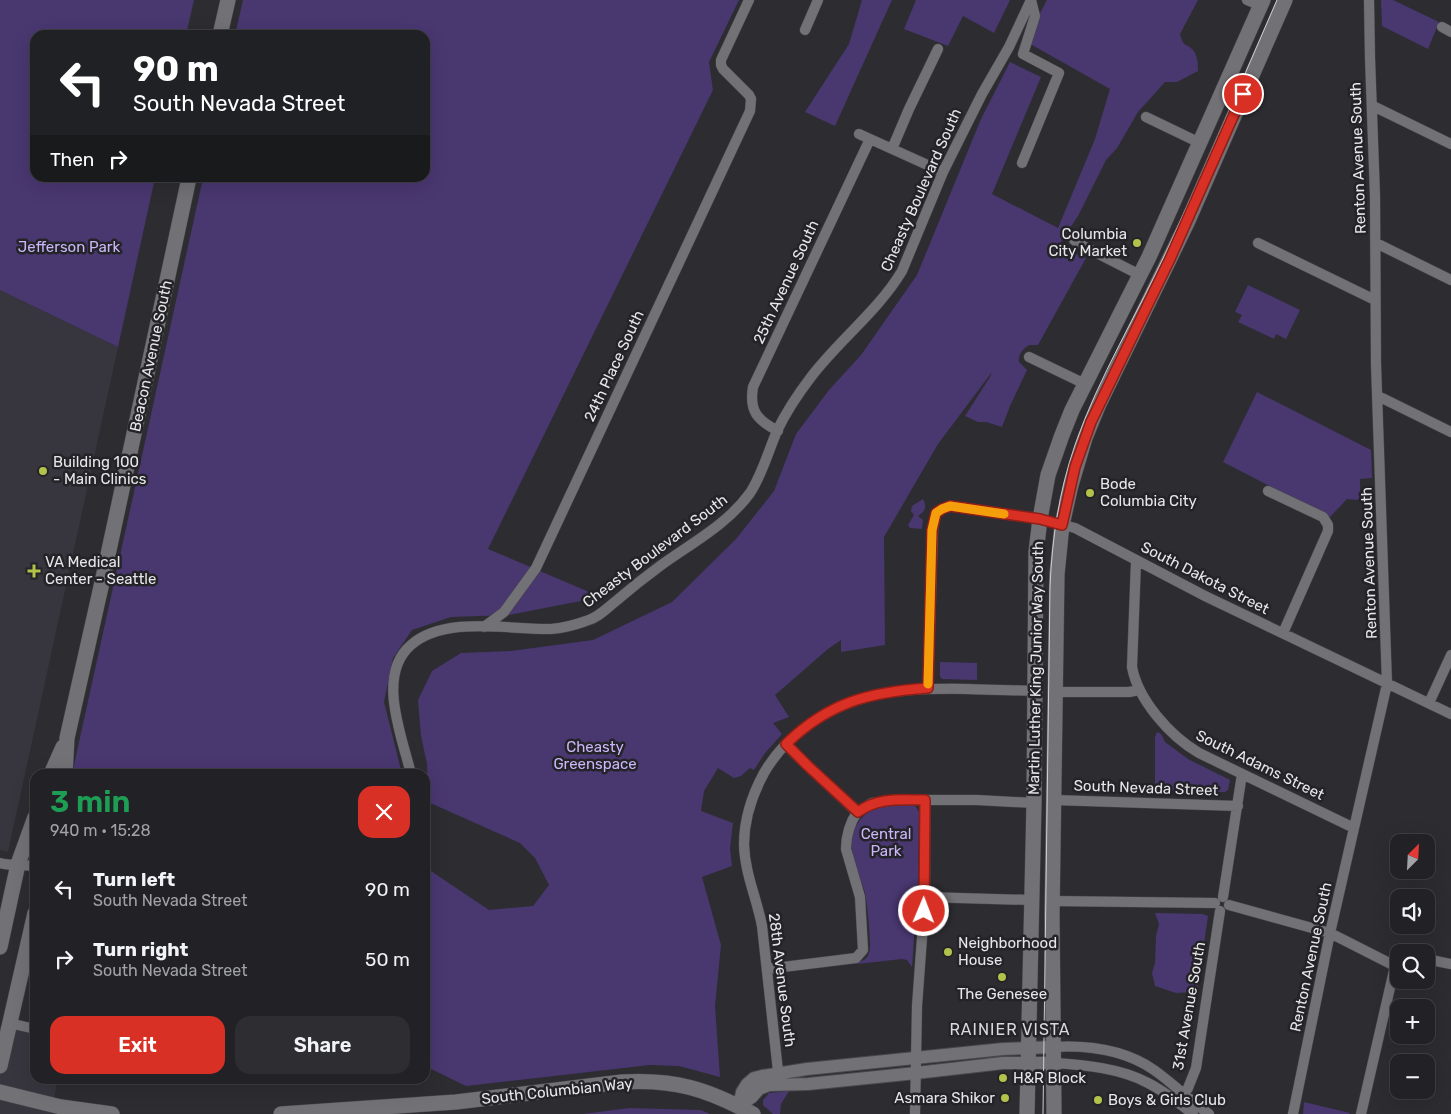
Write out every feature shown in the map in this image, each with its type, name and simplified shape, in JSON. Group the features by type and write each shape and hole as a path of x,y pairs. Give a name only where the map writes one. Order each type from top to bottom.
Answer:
{"main road":[{"path":"221,30 228,0"},
{"name":"Martin Luther King Junior Way South","path":"1054,1114 1052,901 1054,692 1057,574 1062,525 1075,467 1091,422 1178,241 1285,0"},
{"name":"Martin Luther King Junior Way South","path":"1027,1114 1034,802 1035,577 1040,519 1048,476 1062,435 1085,384 1140,275 1200,143 1257,2"},
{"name":"Beacon Avenue South","path":"65,769 67,738 188,182"},
{"name":"Beacon Avenue South","path":"53,769 67,738"},
{"path":"0,947 18,864 30,832"},
{"path":"0,1066 30,936"},
{"name":"South Columbian Way","path":"281,1114 350,1112 649,1081 690,1087 719,1097 737,1110 753,1114"},
{"path":"0,1092 61,1107 112,1114"}],"street":[{"name":"24th Place South","path":"484,627 504,612 536,568 746,120 751,104 749,95 723,69 720,60 749,0"},
{"path":"805,30 818,0"},
{"path":"1022,163 1058,73 1024,54 1035,16 1031,0"},
{"name":"Cheasty Boulevard South","path":"410,769 393,702 393,682 404,653 412,644 435,631 456,627 553,629 573,626 589,620 604,611 659,566 718,524 750,493 793,402 824,361 893,286 902,271 943,172 982,94 1010,47 1031,0"},
{"name":"Renton Avenue South","path":"1293,1114 1330,933 1387,684 1375,300 1376,243 1369,0"},
{"path":"892,149 938,49"},
{"path":"1373,106 1451,144"},
{"path":"1146,117 1200,143"},
{"path":"859,134 943,172"},
{"name":"25th Avenue South","path":"778,431 759,419 754,412 753,387 870,139"},
{"path":"1074,240 1140,275"},
{"path":"1258,243 1375,300"},
{"path":"1376,243 1451,280"},
{"path":"1029,357 1085,384"},
{"path":"1378,396 1451,432"},
{"path":"1268,491 1323,517 1328,525 1328,531 1283,633"},
{"name":"South Dakota Street","path":"928,688 932,530 936,513 950,506 1040,519 1075,528 1204,596 1451,714"},
{"path":"1054,692 1129,692 1139,690 1132,667 1136,561"},
{"path":"1429,703 1451,655"},
{"path":"858,812 786,744 809,724 838,707 880,694 928,688 1035,691"},
{"name":"South Adams Street","path":"1139,690 1164,724 1184,745 1354,828"},
{"name":"28th Avenue South","path":"779,1079 760,916 746,867 745,832 748,811 754,794 769,764 786,744"},
{"name":"31st Avenue South","path":"1181,1098 1196,1068 1242,774"},
{"path":"767,969 856,958 861,953 864,948 860,903 846,843 851,824 858,812 872,803 925,800 1034,802"},
{"path":"915,1114 917,1006 925,897 925,800"},
{"name":"South Nevada Street","path":"1054,800 1238,806"},
{"path":"0,863 6,865 30,865"},
{"path":"925,897 1031,900"},
{"path":"1052,901 1222,904 1330,933 1390,963"},
{"path":"1435,961 1451,964"},
{"path":"1361,1114 1391,989"},
{"path":"9,1023 30,1028"},
{"path":"779,1079 808,1084 916,1073 1002,1063 1054,1047 1086,1047 1127,1056 1154,1070 1181,1098 1193,1114"},
{"path":"737,1110 759,1089 779,1079 807,1069 1003,1049 1054,1064 1102,1069 1120,1073 1181,1098 1209,1114"}],"shaded area":[{"name":"VA Medical Center - Seattle","path":"0,290 118,347 8,852 0,850"},
{"path":"0,1026 30,1032 30,1084 57,1084 51,1114 0,1114"}],"green space":[{"name":"Jefferson Park","path":"0,0 194,0 187,30 30,30 30,182 154,182 118,347 0,290"},
{"path":"243,0 739,0 709,62 713,90 488,549 601,597 509,615 451,617 412,630 393,658 384,702 401,769 73,769 202,182 430,182 430,30 236,30"},
{"path":"862,0 892,0 835,126 805,112 849,44"},
{"path":"916,0 1010,0 994,33 963,16 948,46 904,29"},
{"name":"Cheasty Greenspace","path":"1047,0 1198,0 1180,34 1184,44 1191,48 1196,55 1198,71 1177,82 1165,82 1138,112 1117,148 1106,160 1078,216 1060,243 1069,255 1072,252 1086,258 1038,345 1029,345 1020,354 1019,362 1027,370 1002,427 986,422 978,422 965,416 992,372 938,444 884,537 885,645 841,652 841,640 828,649 775,695 789,717 773,723 782,734 765,753 754,770 750,768 741,776 734,778 718,768 704,791 701,811 733,823 730,849 732,866 702,877 721,945 715,1006 720,1077 679,1066 650,1065 466,1086 430,1068 430,870 489,910 533,906 549,885 535,858 520,843 430,803 430,769 427,769 421,736 418,700 432,671 461,653 511,651 593,640 672,602 736,539 774,491 796,434 829,390 861,355 917,275 981,119 1010,62 1041,77 992,194 1058,228 1095,139 1110,89 1025,41"},
{"path":"1381,0 1393,0 1439,22 1428,49 1382,26"},
{"path":"1248,285 1300,310 1286,339 1276,334 1274,339 1238,322 1242,315 1235,312"},
{"path":"1257,392 1371,450 1372,478 1360,479 1360,500 1347,499 1330,517 1223,462"},
{"path":"923,499 925,509 918,516 923,520 922,529 910,528 908,525 914,515 911,511 912,506"},
{"path":"940,662 977,663 977,680 942,679 940,676"},
{"path":"1157,732 1165,742 1188,759 1230,780 1228,790 1225,792 1155,791 1155,737"},
{"name":"Central Park","path":"882,805 913,805 919,812 918,882 912,967 907,960 902,959 857,964 867,957 870,942 866,898 853,856 852,838 862,817 872,809"},
{"path":"1155,913 1203,914 1208,916 1197,992 1176,993 1155,986 1152,973 1155,963 1156,936 1159,924"},
{"path":"789,1091 781,1104 780,1114 773,1114 763,1105 763,1100 769,1093"},
{"path":"1304,1102 1350,1113 1303,1114"},
{"path":"629,1108 701,1110 710,1114 583,1114"}],"tram line":[{"path":"1043,1114 1050,587 1052,551 1061,497 1069,462 1095,394 1183,216 1277,0"}],"slow traffic":[{"path":"928,684 932,530 936,513 950,506 1004,514"}],"place":[{"name":"Columbia City Market","path":"1137,243"},
{"name":"Building 100 - Main Clinics","path":"43,471"},
{"name":"Bode Columbia City","path":"1090,493"},
{"name":"VA Medical Center - Seattle","path":"34,571"},
{"name":"Neighborhood House","path":"948,952"},
{"name":"The Genesee","path":"1002,977"},
{"name":"H&R Block","path":"1003,1078"},
{"name":"Asmara Shikor","path":"1005,1098"},
{"name":"Boys & Girls Club","path":"1098,1100"}],"district":[{"name":"RAINIER VISTA","path":"1010,1029"}],"route":[{"path":"924,911 925,800 881,801 865,806 858,812 786,744 820,716 838,707 880,694 928,688 932,530 936,513 950,506 1040,519 1062,525 1075,467 1091,422 1187,223 1243,94"}]}
